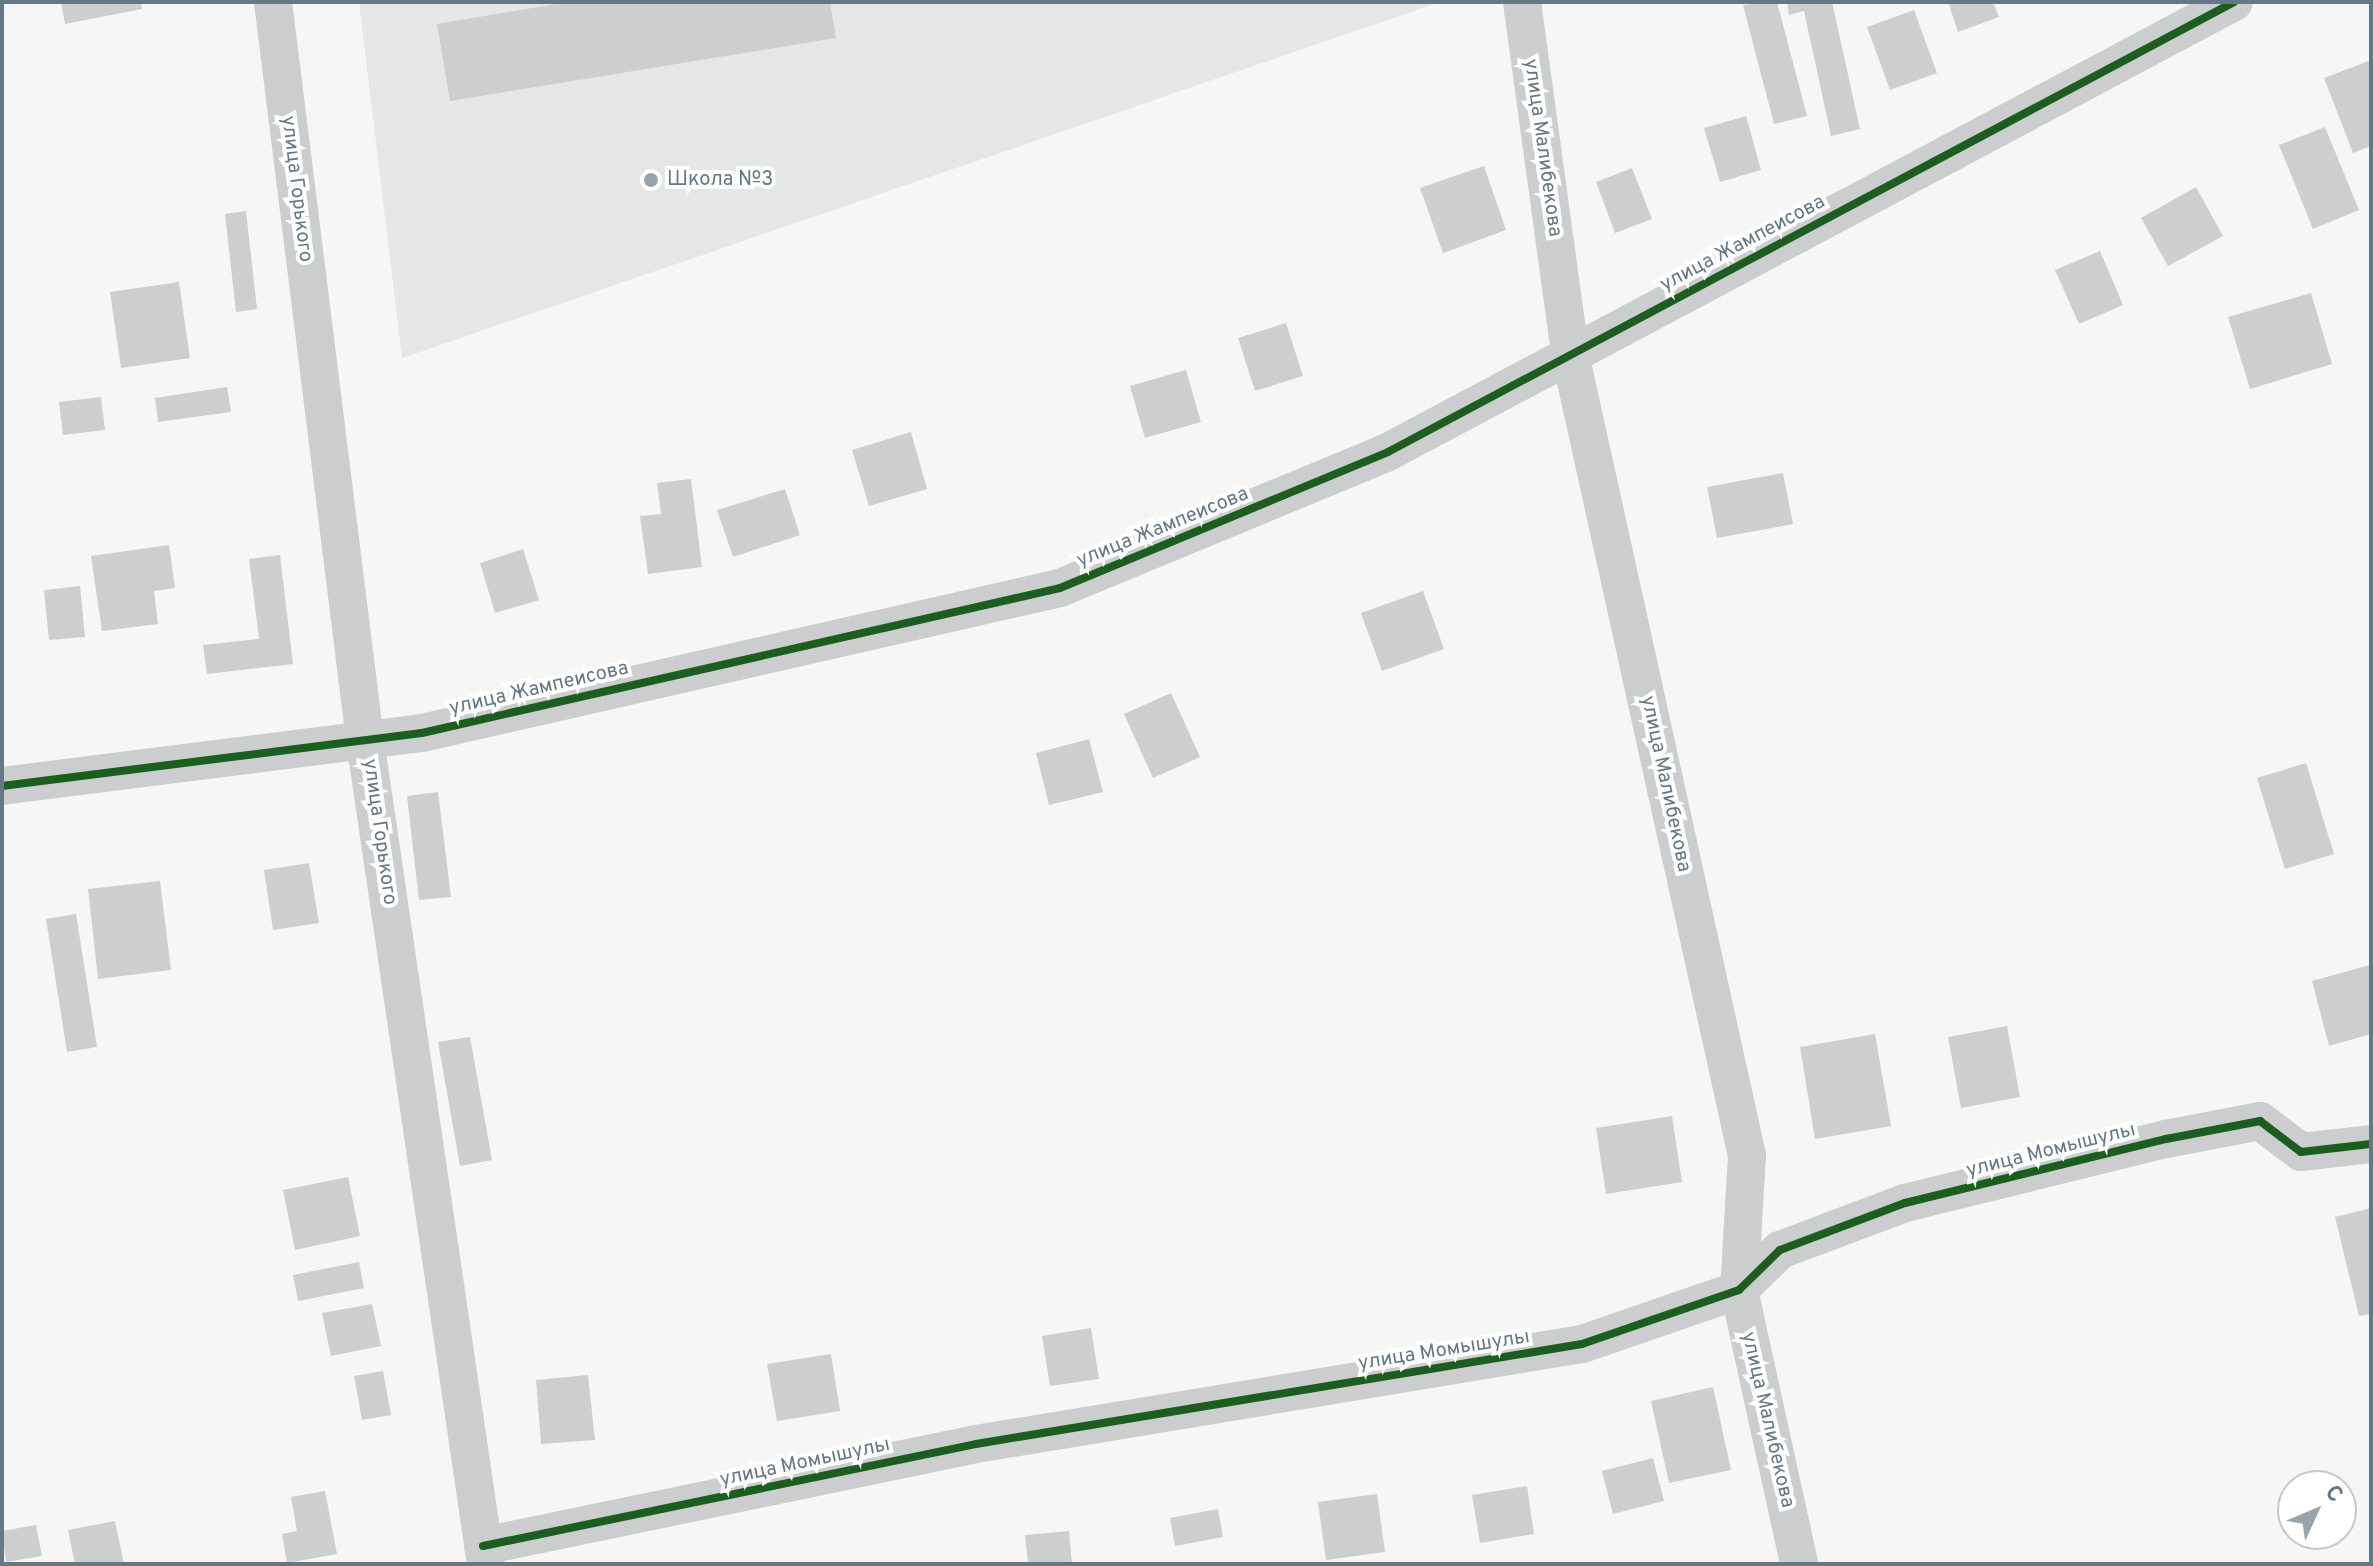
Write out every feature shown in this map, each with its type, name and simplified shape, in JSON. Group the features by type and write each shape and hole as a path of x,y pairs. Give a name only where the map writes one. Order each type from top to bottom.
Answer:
{"street":[{"name":"улица Горького","path":"273,2 365,740 485,1555"},
{"name":"улица Малибекова","path":"1522,2 1570,354 1747,1156 1739,1290 1799,1564"},
{"name":"улица Жампеисова","path":"2,786 422,733 1060,588 1388,452 2234,2"},
{"name":"улица Момышулы","path":"485,1555 976,1444 1582,1344 1739,1290 1780,1250 1905,1203 2166,1139 2260,1121 2301,1152 2371,1144"}],"shaded area":[{"name":"Школа №3","path":"359,2 1440,2 402,358"}],"building":[{"path":"61,2 141,2 142,9 65,24"},
{"path":"568,2 830,2 836,38 450,101 437,24"},
{"path":"1777,2 1807,116 1774,124 1743,5"},
{"path":"1787,2 1832,2 1860,129 1831,136 1804,11 1789,15"},
{"path":"1948,2 1993,2 1999,17 1958,32"},
{"path":"1914,10 1937,73 1890,90 1867,27"},
{"path":"2371,60 2371,146 2353,153 2324,78"},
{"path":"1746,116 1761,170 1720,182 1704,128"},
{"path":"2325,127 2359,210 2313,229 2279,145"},
{"path":"1484,166 1506,230 1443,253 1420,188"},
{"path":"1632,168 1652,219 1615,233 1596,182"},
{"path":"2196,187 2223,236 2168,266 2141,218"},
{"path":"246,211 257,309 236,312 225,214"},
{"path":"2100,251 2123,305 2079,324 2055,270"},
{"path":"179,282 190,358 121,368 110,292"},
{"path":"2311,293 2332,364 2250,389 2228,317"},
{"path":"1286,323 1303,376 1255,391 1238,338"},
{"path":"1186,370 1201,422 1145,438 1130,386"},
{"path":"227,387 231,412 158,422 155,398"},
{"path":"101,397 105,430 63,435 59,402"},
{"path":"911,432 927,489 869,506 852,450"},
{"path":"1783,473 1793,524 1717,538 1707,487"},
{"path":"691,479 702,567 648,574 640,516 661,514 657,483"},
{"path":"785,489 800,535 733,557 717,510"},
{"path":"169,545 175,588 154,591 158,624 102,631 91,556"},
{"path":"523,549 539,600 495,613 480,563"},
{"path":"280,555 293,664 207,674 203,645 259,639 249,559"},
{"path":"80,586 85,637 49,640 44,590"},
{"path":"1423,591 1444,649 1382,671 1361,613"},
{"path":"1171,693 1200,757 1153,778 1124,714"},
{"path":"1089,739 1103,792 1049,805 1036,753"},
{"path":"2306,763 2334,854 2285,869 2257,778"},
{"path":"438,792 451,897 419,900 407,796"},
{"path":"309,863 319,923 273,930 264,870"},
{"path":"160,881 171,970 98,979 88,889"},
{"path":"76,914 97,1047 67,1052 46,919"},
{"path":"2370,965 2371,1034 2329,1046 2312,981"},
{"path":"2007,1026 2020,1097 1961,1108 1948,1037"},
{"path":"1875,1034 1891,1126 1815,1139 1800,1047"},
{"path":"470,1037 492,1160 460,1166 438,1042"},
{"path":"1672,1116 1682,1182 1606,1194 1596,1128"},
{"path":"348,1177 360,1236 295,1250 283,1190"},
{"path":"2371,1208 2371,1314 2359,1316 2335,1217"},
{"path":"359,1262 364,1288 298,1301 293,1275"},
{"path":"372,1304 381,1346 331,1356 322,1313"},
{"path":"1091,1328 1099,1379 1050,1386 1042,1336"},
{"path":"831,1354 840,1411 777,1421 767,1364"},
{"path":"383,1371 391,1415 362,1420 354,1376"},
{"path":"588,1375 595,1440 541,1444 536,1380"},
{"path":"1713,1387 1731,1470 1669,1483 1651,1401"},
{"path":"1653,1458 1664,1501 1613,1514 1602,1471"},
{"path":"1527,1486 1534,1534 1480,1543 1472,1495"},
{"path":"325,1491 337,1554 287,1563 282,1534 297,1531 291,1497"},
{"path":"1377,1494 1385,1552 1326,1560 1318,1502"},
{"path":"1218,1509 1223,1537 1175,1546 1170,1518"},
{"path":"115,1521 124,1564 75,1564 68,1530"},
{"path":"36,1525 42,1556 6,1562 2,1531"},
{"path":"1069,1531 1072,1564 1028,1564 1025,1535"}],"cycle path":[{"path":"2,786 422,733 1060,588 1388,452 2234,2"},
{"path":"483,1546 976,1444 1582,1344 1739,1290 1780,1250 1905,1203 2166,1139 2260,1121 2301,1152 2371,1144"}],"place":[{"name":"Школа №3","path":"651,180"}]}
